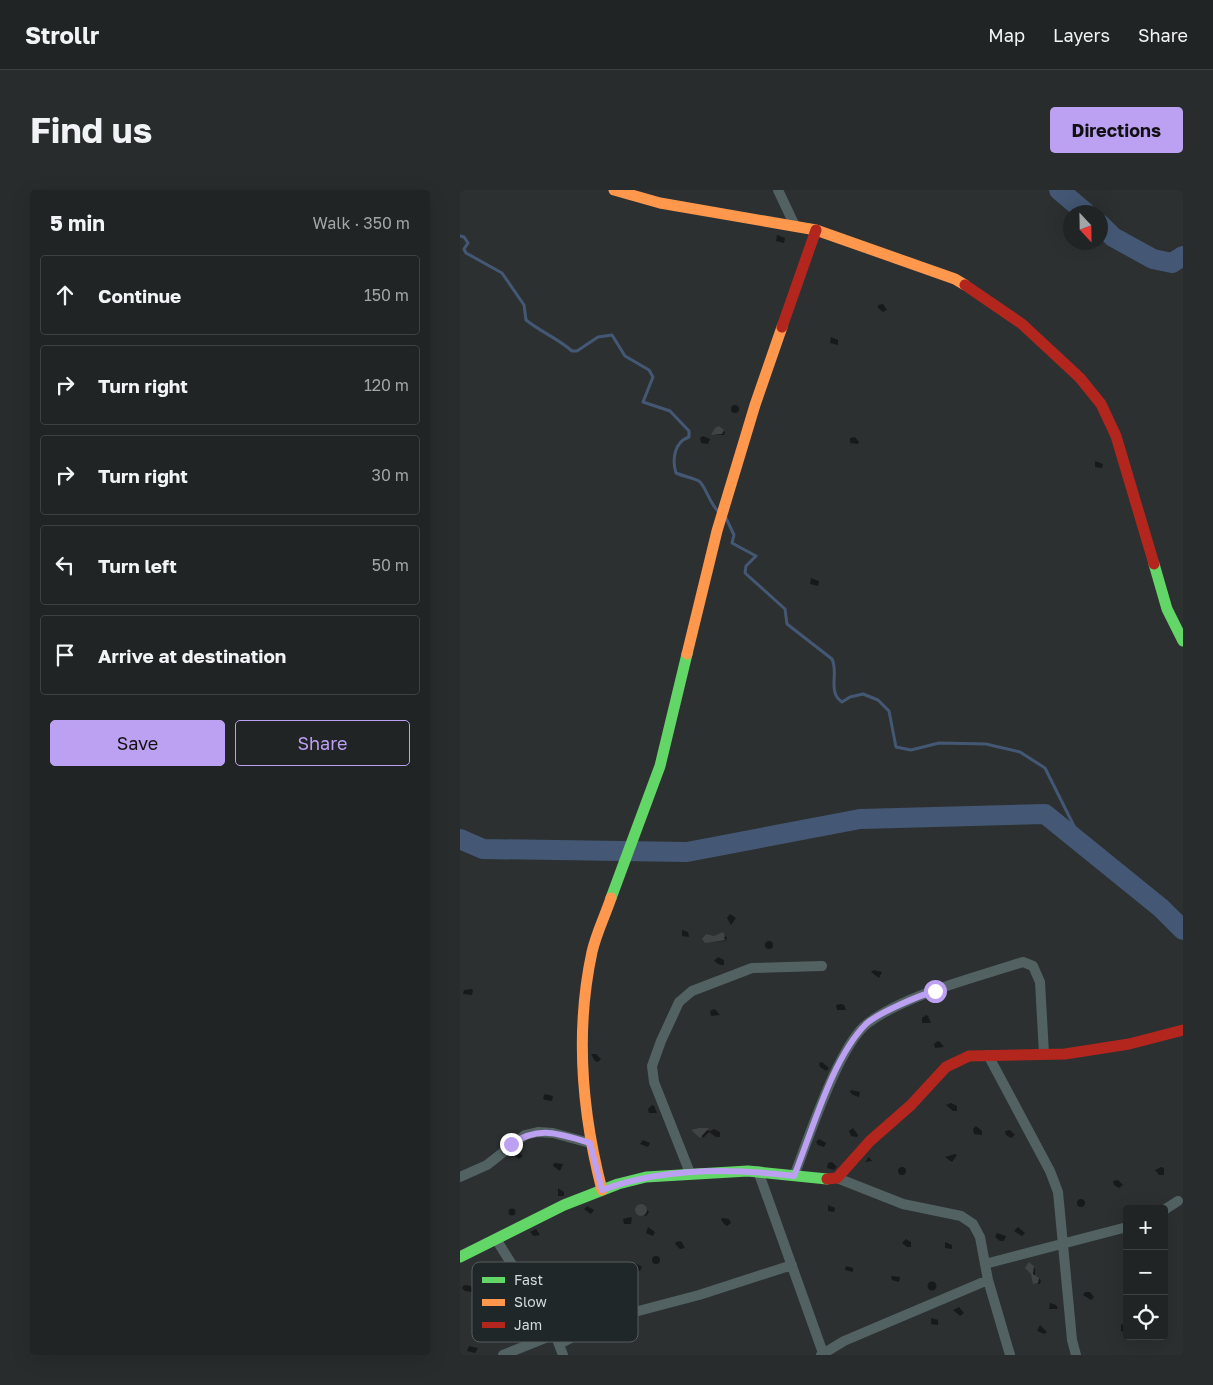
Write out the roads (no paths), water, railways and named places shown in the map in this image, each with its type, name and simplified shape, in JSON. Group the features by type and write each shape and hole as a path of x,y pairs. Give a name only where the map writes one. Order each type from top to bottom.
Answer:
{"street":[{"path":"614,190 629,196 660,203 816,230 955,279 1022,324 1080,378 1102,404 1116,436 1167,609 1183,641"},
{"path":"778,190 795,226"},
{"path":"602,1190 590,1143 586,1081 581,1054 583,1012 592,951 660,766 718,531 755,404 816,230"},
{"path":"794,1176 834,1074 856,1036 867,1023 902,1004 920,996 1023,962 1033,966 1040,982 1044,1054"},
{"path":"690,1173 654,1082 652,1066 660,1041 679,1002 692,991 752,968 822,966"},
{"path":"837,1178 870,1141 911,1106 946,1067 969,1056 1066,1054 1129,1044 1183,1030"},
{"path":"988,1055 1050,1171 1058,1192 1072,1340 1076,1355"},
{"path":"460,1177 487,1165 525,1134 538,1132 553,1133 590,1143"},
{"path":"758,1171 822,1354 844,1341 988,1280"},
{"path":"460,1257 551,1209 602,1190 672,1174 758,1171 824,1179 837,1178 903,1204 960,1216 973,1224 980,1237 988,1280 1010,1355"},
{"path":"1168,1207 1178,1201"},
{"path":"985,1264 1063,1242 1123,1228"},
{"path":"496,1239 510,1262"},
{"path":"638,1311 699,1295 792,1265"},
{"path":"503,1355 547,1342"},
{"path":"558,1342 563,1355"}],"waterway":[{"path":"1059,190 1077,205"},
{"path":"1108,232 1113,237 1153,259 1172,263 1183,256"},
{"path":"460,236 464,237 468,243 464,249 466,253 502,273 524,305 526,320 572,351 577,351 598,337 612,335 625,356 649,370 653,377 643,402 670,411 689,431 689,437 680,443 675,452 674,463 676,473 699,481 718,511"},
{"path":"726,518 734,535 732,543 756,556 746,566 745,573 785,609 787,624 832,659 834,664 835,693 842,702 850,697 863,694 878,700 889,711 896,747 911,750 939,743 986,744 1020,752 1045,768 1084,846"},
{"path":"460,839 483,849 687,852 860,819 1045,814 1161,908 1183,930"}]}
